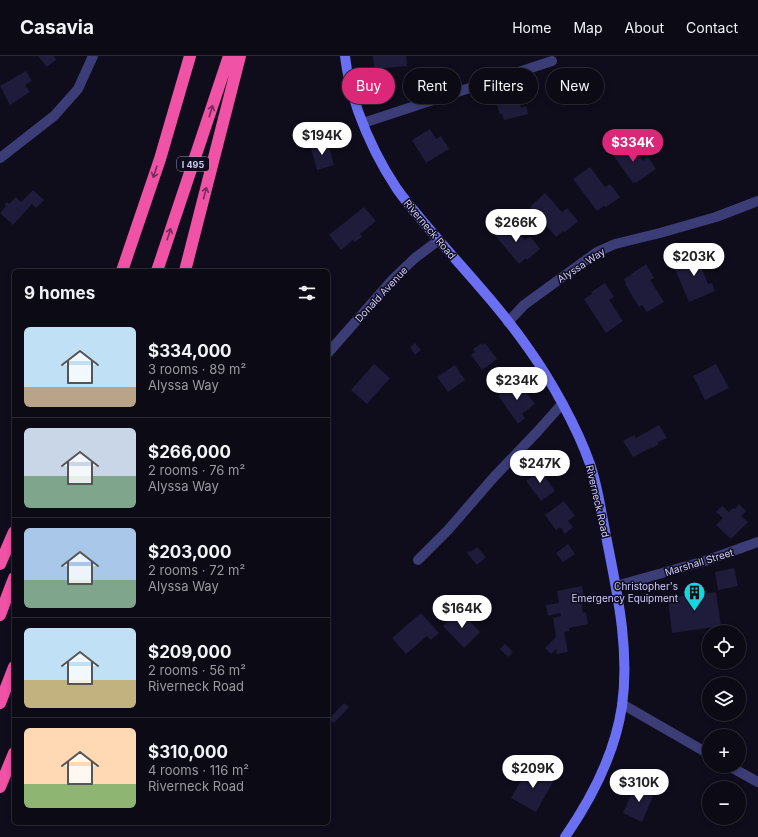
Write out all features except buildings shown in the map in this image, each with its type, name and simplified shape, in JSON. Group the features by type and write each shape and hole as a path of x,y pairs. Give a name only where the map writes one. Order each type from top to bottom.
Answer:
{"highway":[{"path":"123,269 160,159 190,56"},
{"name":"I 495","path":"158,269 229,56"},
{"path":"186,269 240,56"},
{"path":"0,564 12,537"},
{"path":"0,615 12,583"},
{"path":"0,703 12,672"},
{"path":"0,787 12,758"}],"main road":[{"name":"Riverneck Road","path":"346,56 349,81 363,124 374,150 398,190 529,348 562,404 591,464 616,586 622,625 624,651 622,704 618,726 611,750 600,776 565,837"}],"street":[{"path":"0,157 54,116 78,89 93,56"},
{"path":"363,124 552,61"},
{"name":"Alyssa Way","path":"508,322 524,305 597,252 615,244 716,217 758,201"},
{"name":"Donald Avenue","path":"330,351 394,279 415,258 439,240"},
{"path":"418,560 448,530 498,472 562,404"},
{"name":"Marshall Street","path":"616,586 705,561 758,542"},
{"path":"622,704 702,750"},
{"path":"742,773 758,782"}],"place":[{"name":"Christopher's Emergency Equipment","path":"694,612"}]}
